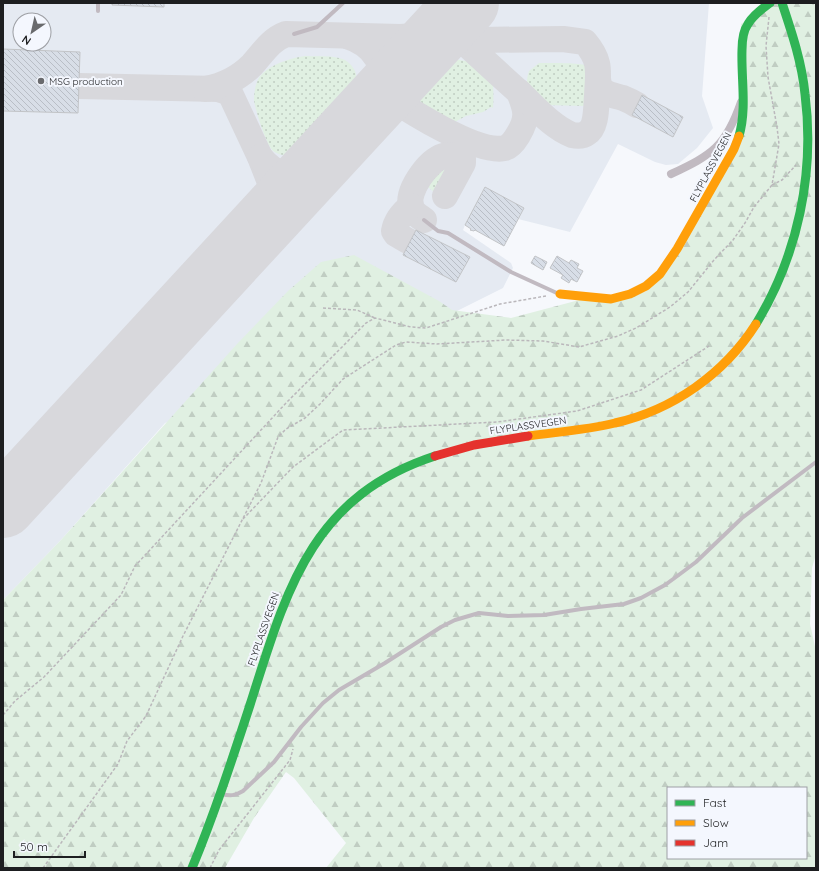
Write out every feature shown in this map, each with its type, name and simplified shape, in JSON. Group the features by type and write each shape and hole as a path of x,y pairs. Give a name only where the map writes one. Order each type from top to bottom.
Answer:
{"main road":[{"name":"FLYPLASSVEGEN","path":"560,294 611,299 630,294 646,286 660,274 677,249 734,149 741,132 743,115 742,45 746,26 758,12 770,3"},
{"name":"FLYPLASSVEGEN","path":"192,868 221,794 268,646 288,590 312,546 334,518 361,493 376,482 418,461 459,448 484,443 620,422 655,410 686,394 707,380 726,363 750,334 765,310 782,273 792,244 802,206 812,136 805,85 795,44 782,3"}],"street":[{"name":"FLYPLASSVEGEN","path":"671,174 695,162 714,150 723,141 735,120 743,96"}],"lane":[{"path":"98,3 98,12"},
{"path":"294,34 317,27 343,3"},
{"path":"424,220 438,231 447,233 511,272 560,294"},
{"path":"447,233 452,230"},
{"path":"221,794 230,796 243,792 274,762 312,714 339,690 385,663 441,627 455,620 479,613 508,616 544,615 624,604 651,593 665,585 696,562 742,518 816,462"}],"path":[{"path":"770,3 766,51 768,77 778,127 779,144 772,185"},
{"path":"811,3 816,5"},
{"path":"43,868 118,764 127,741 146,716 183,636 261,483 278,437 286,429 305,418 343,379 396,345 406,342 437,344 506,340 543,341 579,347 618,336 636,328 670,307 688,292 714,260 733,240 754,207 772,185 782,180 797,164"},
{"path":"323,308 357,310 375,318 411,327 426,328 500,304 560,294"},
{"path":"3,715 15,701 44,677 121,595 135,566 286,403 366,323 375,318"},
{"path":"241,520 293,467 343,430 497,422 577,411 641,390 709,346"},
{"path":"210,868 219,850 290,760 294,751 290,742"}],"shaded area":[{"path":"3,3 709,3 702,96 713,128 697,148 678,164 666,165 655,162 618,144 570,232 518,219 465,225 463,230 511,263 513,268 503,288 425,327 165,423 60,541 3,600"}],"green space":[{"path":"771,3 816,3 816,554 812,568 810,624 816,651 816,868 326,868 346,843 294,778 286,772 254,818 225,868 3,868 3,600 60,541 237,344 288,291 321,262 354,255 439,301 452,310 511,318 583,299 645,292 673,260 736,135 743,97 741,24"},
{"path":"305,56 333,57 346,60 355,71 355,87 346,102 305,146 291,154 281,155 273,151 267,141 256,111 254,93 260,76 265,71 285,61"},
{"path":"452,58 476,64 493,78 493,108 491,107 483,112 466,116 451,124 422,110 415,99 419,100 429,91"},
{"path":"539,63 587,65 591,67 590,96 585,106 545,105 535,100 529,92 527,82 529,71"},
{"path":"438,165 448,168 435,193 428,187 427,184"}],"building":[{"path":"112,3 164,3 164,7 112,5"},
{"name":"MSG production","path":"3,49 12,49 12,52 80,52 78,113 3,111"},
{"path":"642,95 683,117 673,137 632,115"},
{"path":"485,187 524,208 504,246 475,230 470,230 471,229 465,225"},
{"path":"416,230 470,257 456,282 403,255"},
{"path":"535,256 547,262 543,270 531,263"},
{"path":"557,256 569,263 571,260 579,264 577,268 583,271 577,282 571,279 569,283 561,278 563,275 550,268"}],"taxiway":[{"path":"205,89 224,84 242,74 271,43 286,34 400,37 449,34 461,39 476,40 563,39 585,42 597,62 598,74 596,111 593,126 590,130 584,135 572,135 565,132 544,117 461,39 457,32 456,26 459,11"},
{"path":"347,36 365,45 377,58 383,74 384,94 425,120 478,145 493,148 505,148 514,141 524,123 525,118 525,109 519,92"},
{"path":"598,78 600,87 603,90 609,94 623,98 637,105"},
{"path":"79,86 218,89 230,93 260,157 271,185 270,206 266,217 257,231"},
{"path":"424,220 415,213 411,207 410,200 415,185 425,170 437,159 445,155 461,156 463,158 463,163 445,196"},
{"path":"260,157 275,171 283,174 298,173 323,160"},
{"path":"408,241 396,234 394,231 396,223 400,217 411,206"}],"runway":[{"path":"3,506 467,3"}],"traffic: fast":[{"path":"739,136 743,115 742,50 744,33 752,18 770,3"},
{"path":"756,324 771,298 793,242 805,183 807,124 804,82 796,48 782,3"},
{"path":"192,868 208,828 277,624 291,587 309,554 331,523 358,496 393,474 435,456"}],"traffic: slow":[{"path":"560,294 611,299 630,294 646,286 660,274 677,249 734,149 739,136"},
{"path":"528,436 583,429 615,423 657,409 677,399 713,374 729,359 756,324"}],"traffic: jam":[{"path":"435,456 474,445 528,436"}],"place":[{"name":"MSG production","path":"41,81"}]}
